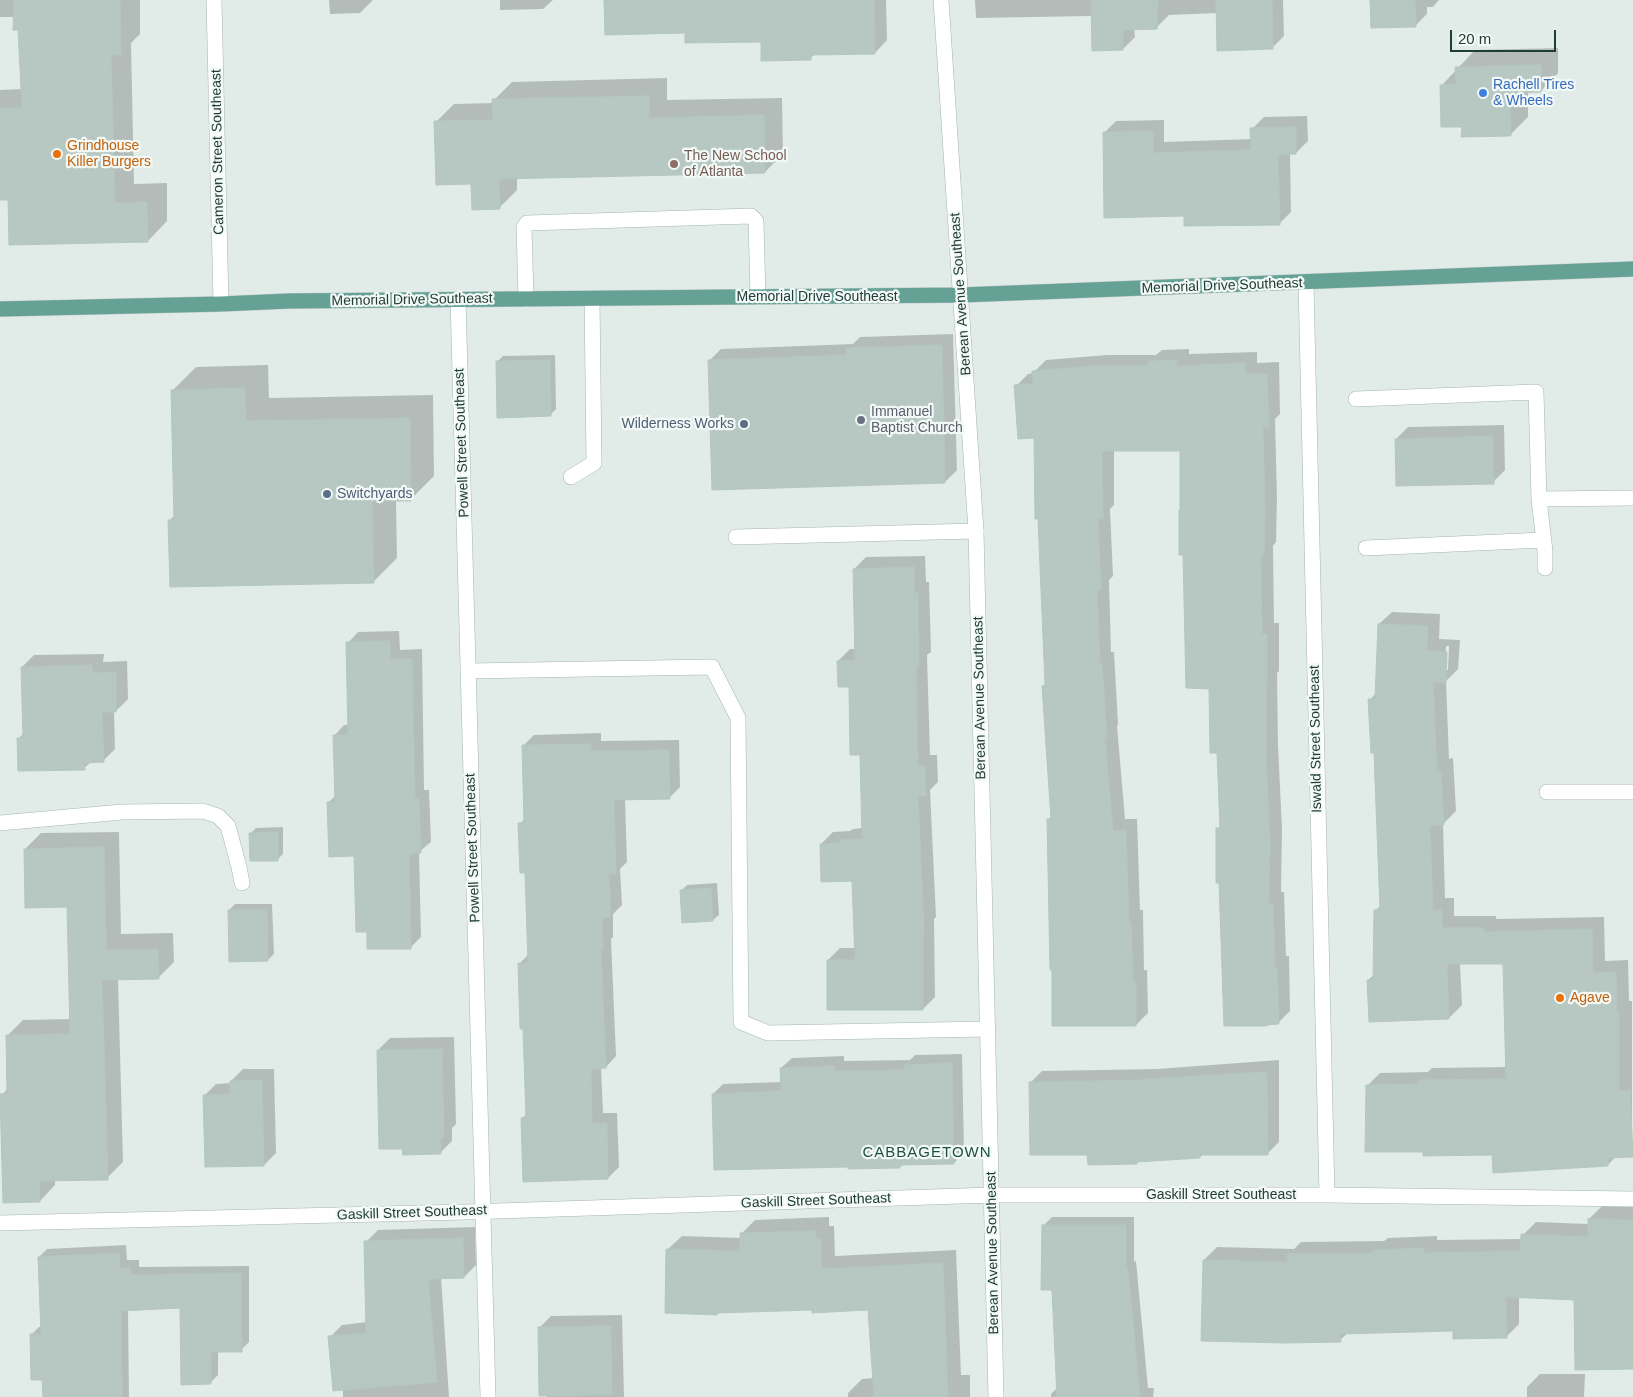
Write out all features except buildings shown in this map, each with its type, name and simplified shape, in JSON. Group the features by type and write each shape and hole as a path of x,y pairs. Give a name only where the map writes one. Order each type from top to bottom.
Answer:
{"main road":[{"name":"Memorial Drive Southeast","path":"0,308 289,301 961,295 1633,270"}],"street":[{"name":"Cameron Street Southeast","path":"214,0 221,304"},
{"name":"Berean Avenue Southeast","path":"941,0 976,531 996,1397"},
{"path":"526,299 524,227 527,223 751,216 756,221 758,297"},
{"name":"Iswald Street Southeast","path":"1306,283 1326,1195"},
{"path":"571,477 594,462 592,298"},
{"name":"Powell Street Southeast","path":"458,299 488,1397"},
{"path":"1356,399 1536,392 1539,499 1545,568"},
{"path":"1539,499 1633,498"},
{"path":"736,537 976,531"},
{"path":"1366,548 1543,540"},
{"path":"468,671 712,667 738,718 741,1022 768,1033 988,1028"},
{"path":"1547,792 1633,792"},
{"path":"0,823 122,812 203,811 218,816 228,826 242,883"},
{"name":"Gaskill Street Southeast","path":"0,1223 482,1211 992,1195 1326,1195 1633,1199"}],"place":[{"name":"Rachell Tires & Wheels","path":"1483,93"},
{"name":"Grindhouse Killer Burgers","path":"57,154"},
{"name":"The New School of Atlanta","path":"674,164"},
{"name":"Immanuel Baptist Church","path":"861,420"},
{"name":"Wilderness Works","path":"744,424"},
{"name":"Switchyards","path":"327,494"},
{"name":"Agave","path":"1560,998"}],"district":[{"name":"CABBAGETOWN","path":"927,1153"}]}
